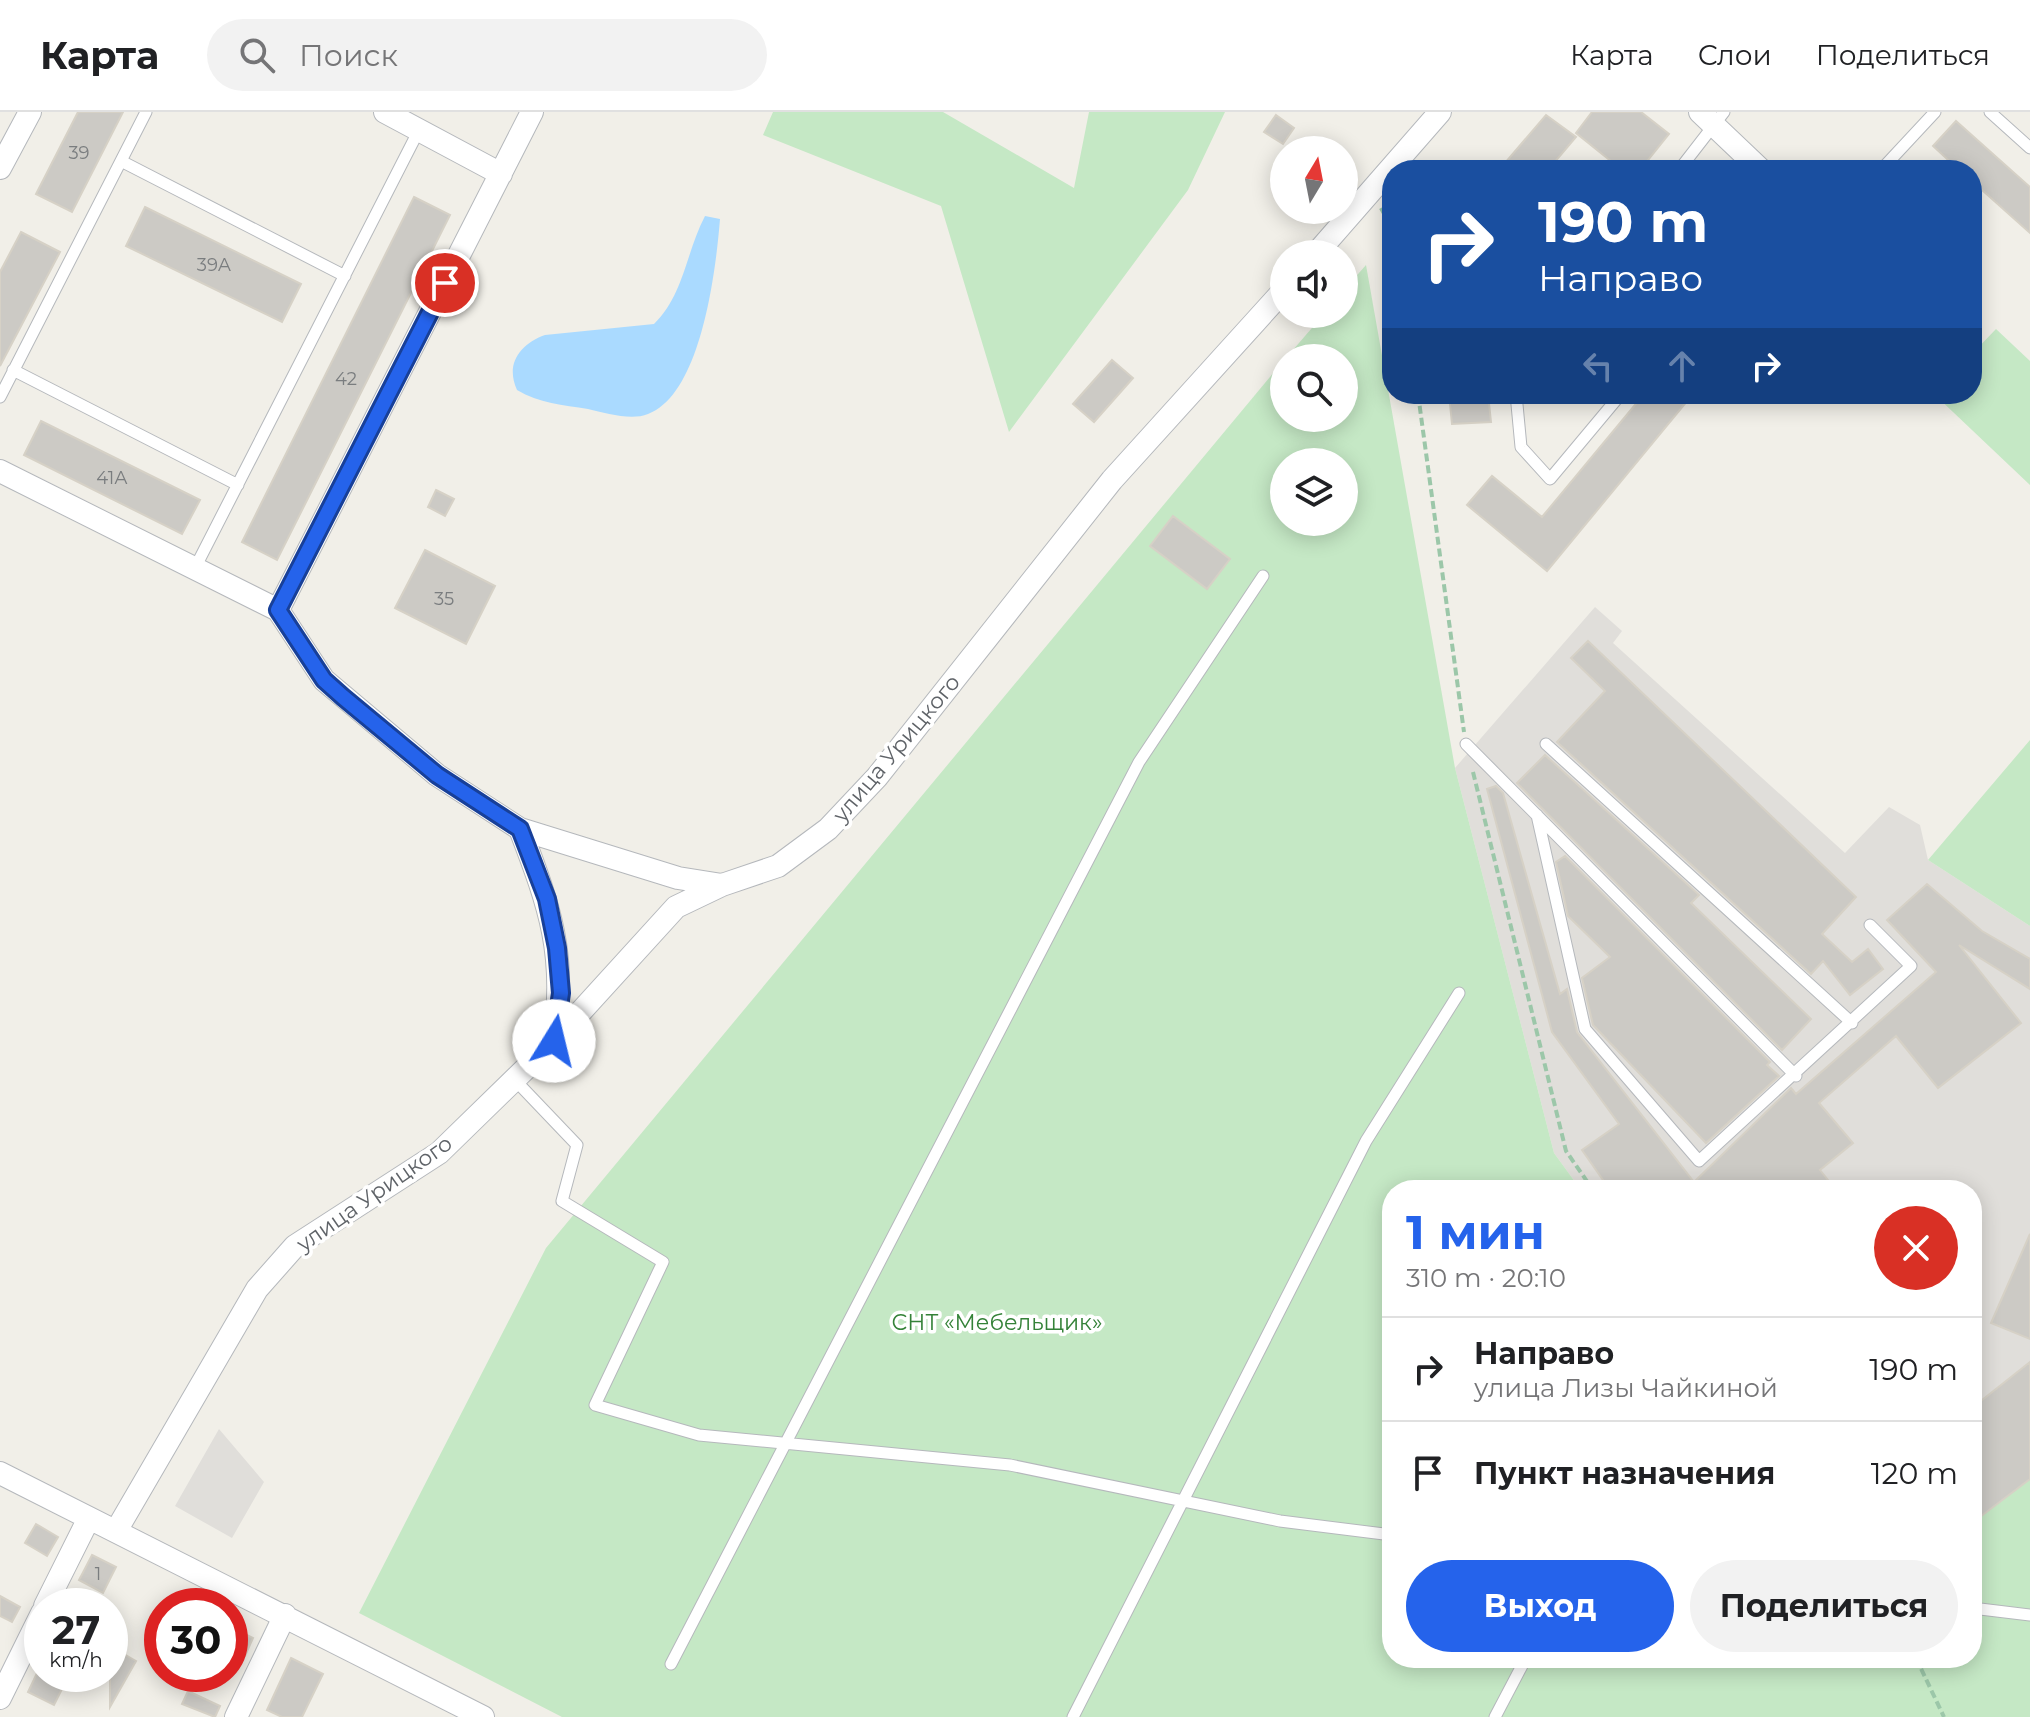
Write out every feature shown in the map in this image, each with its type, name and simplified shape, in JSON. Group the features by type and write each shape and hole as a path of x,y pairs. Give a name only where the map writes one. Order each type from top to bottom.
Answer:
{"street":[{"path":"0,168 30,112"},
{"path":"385,112 501,174"},
{"path":"278,610 532,112"},
{"path":"1398,160 1440,112"},
{"path":"1712,116 1752,160"},
{"path":"1328,240 1382,178"},
{"name":"улица Урицкого","path":"116,1531 257,1289 295,1246 439,1153 554,1041 676,907 722,885 778,866 828,829 877,777 1112,480 1270,305"},
{"path":"0,471 278,610 324,680 437,775 520,829 678,878 722,885"},
{"path":"520,829 547,899 557,948 561,993 554,1041"},
{"path":"0,1473 482,1717"},
{"path":"54,1588 89,1518"},
{"path":"236,1717 285,1615"},
{"path":"0,1698 24,1649"}],"lane":[{"path":"0,397 146,112"},
{"path":"1890,160 1935,112"},
{"path":"1990,112 2030,148"},
{"path":"1685,160 1712,116"},
{"path":"195,568 419,130"},
{"path":"121,161 345,276"},
{"path":"13,370 238,485"},
{"path":"1517,404 1521,447 1550,479 1613,404"},
{"path":"671,1664 1139,762 1263,576"},
{"path":"1466,744 1796,1076"},
{"path":"1546,744 1852,1023"},
{"path":"1537,815 1585,1029 1699,1161 1796,1076 1911,966 1870,925"},
{"path":"1073,1717 1366,1141 1459,993"},
{"path":"514,1079 577,1145 562,1201 663,1262 595,1405 699,1435 1010,1465 1280,1521 1382,1534"},
{"path":"1982,1609 2030,1615"},
{"path":"1495,1717 1521,1668"}],"path":[{"path":"1419,404 1466,744 1566,1151 1586,1180"},
{"path":"1921,1668 1944,1717"}],"shaded area":[{"path":"1595,607 1622,631 1613,643 1845,853 1889,807 1920,825 1928,860 2030,926 2030,1461 1982,1496 1982,1180 1574,1180 1554,1153 1455,768"},
{"path":"219,1429 264,1482 232,1538 175,1506"}],"green space":[{"path":"773,112 943,112 1074,188 1089,112 1225,112 1188,190 1009,432 941,206 763,135"},
{"name":"СНТ «Мебельщик»","path":"1366,265 1382,355 1382,404 1391,404 1455,768 1554,1153 1574,1180 1382,1180 1382,1668 1982,1668 1982,1496 2030,1461 2030,1717 562,1717 359,1613 546,1248 1270,377 1270,432 1358,432 1358,344 1298,344 1312,328 1358,328 1358,274"},
{"path":"1996,329 2030,361 2030,485 1945,404 1982,404 1982,344"},
{"path":"2030,740 2030,926 1928,860"}],"water":[{"path":"705,216 720,219 710,297 693,356 681,382 666,402 648,414 626,417 551,403 517,390 514,364 522,350 536,339 545,335 654,324 672,300"}],"building":[{"path":"78,112 123,112 72,212 36,194"},
{"path":"1592,112 1641,112 1669,134 1648,160 1610,160 1576,133"},
{"path":"1276,115 1294,128 1288,136 1270,136 1264,132"},
{"path":"1546,115 1576,137 1556,160 1508,160"},
{"path":"1956,121 2030,187 2030,233 1982,190 1982,160 1948,160 1933,146"},
{"path":"414,197 450,215 277,560 242,542"},
{"path":"145,207 301,284 282,322 126,246"},
{"path":"21,232 60,252 0,366 0,272"},
{"path":"1112,360 1133,378 1094,422 1073,404"},
{"path":"1450,404 1489,404 1491,422 1452,424"},
{"path":"1636,404 1685,404 1547,571 1467,505 1492,476 1542,517"},
{"path":"41,421 200,500 182,534 24,455"},
{"path":"436,490 454,499 445,516 428,507"},
{"path":"1173,516 1230,559 1207,589 1150,546"},
{"path":"425,550 495,586 466,644 395,608"},
{"path":"1588,641 1856,897 1822,934 1852,962 1868,949 1883,969 1850,995 1823,961 1811,974 1557,742 1605,691 1571,658"},
{"path":"1545,755 1699,895 1691,903 1811,1019 1782,1050 1517,783"},
{"path":"1496,786 1503,793 1560,994 1567,989 1577,1032 1692,1180 1603,1180 1582,1150 1619,1124 1552,1032 1487,789"},
{"path":"1565,856 1770,1062 1767,1065 1779,1076 1706,1143 1593,1025 1582,978 1610,957 1568,916 1556,862"},
{"path":"1927,884 1982,931 2030,959 2030,989 1959,945 2021,1023 1938,1088 1896,1036 1819,1103 1853,1143 1820,1170 1828,1180 1696,1180 1791,1088 1796,1094 1936,972 1887,920"},
{"path":"2030,1234 2030,1339 1991,1323"},
{"path":"2030,1362 2030,1479 1982,1515 1982,1400"},
{"path":"36,1524 58,1537 47,1556 25,1543"},
{"path":"92,1555 116,1567 106,1588 94,1588 79,1580"},
{"path":"0,1596 20,1607 12,1622 0,1616"},
{"path":"128,1656 136,1661 128,1675"},
{"path":"291,1658 323,1674 302,1717 282,1717 267,1710"},
{"path":"28,1692 60,1692 54,1705"},
{"path":"110,1692 118,1692 110,1707"},
{"path":"190,1692 220,1706 215,1717 182,1704"}],"route":[{"path":"445,283 278,610 324,680 437,775 520,829 547,899 557,948 561,993 554,1041"}]}
